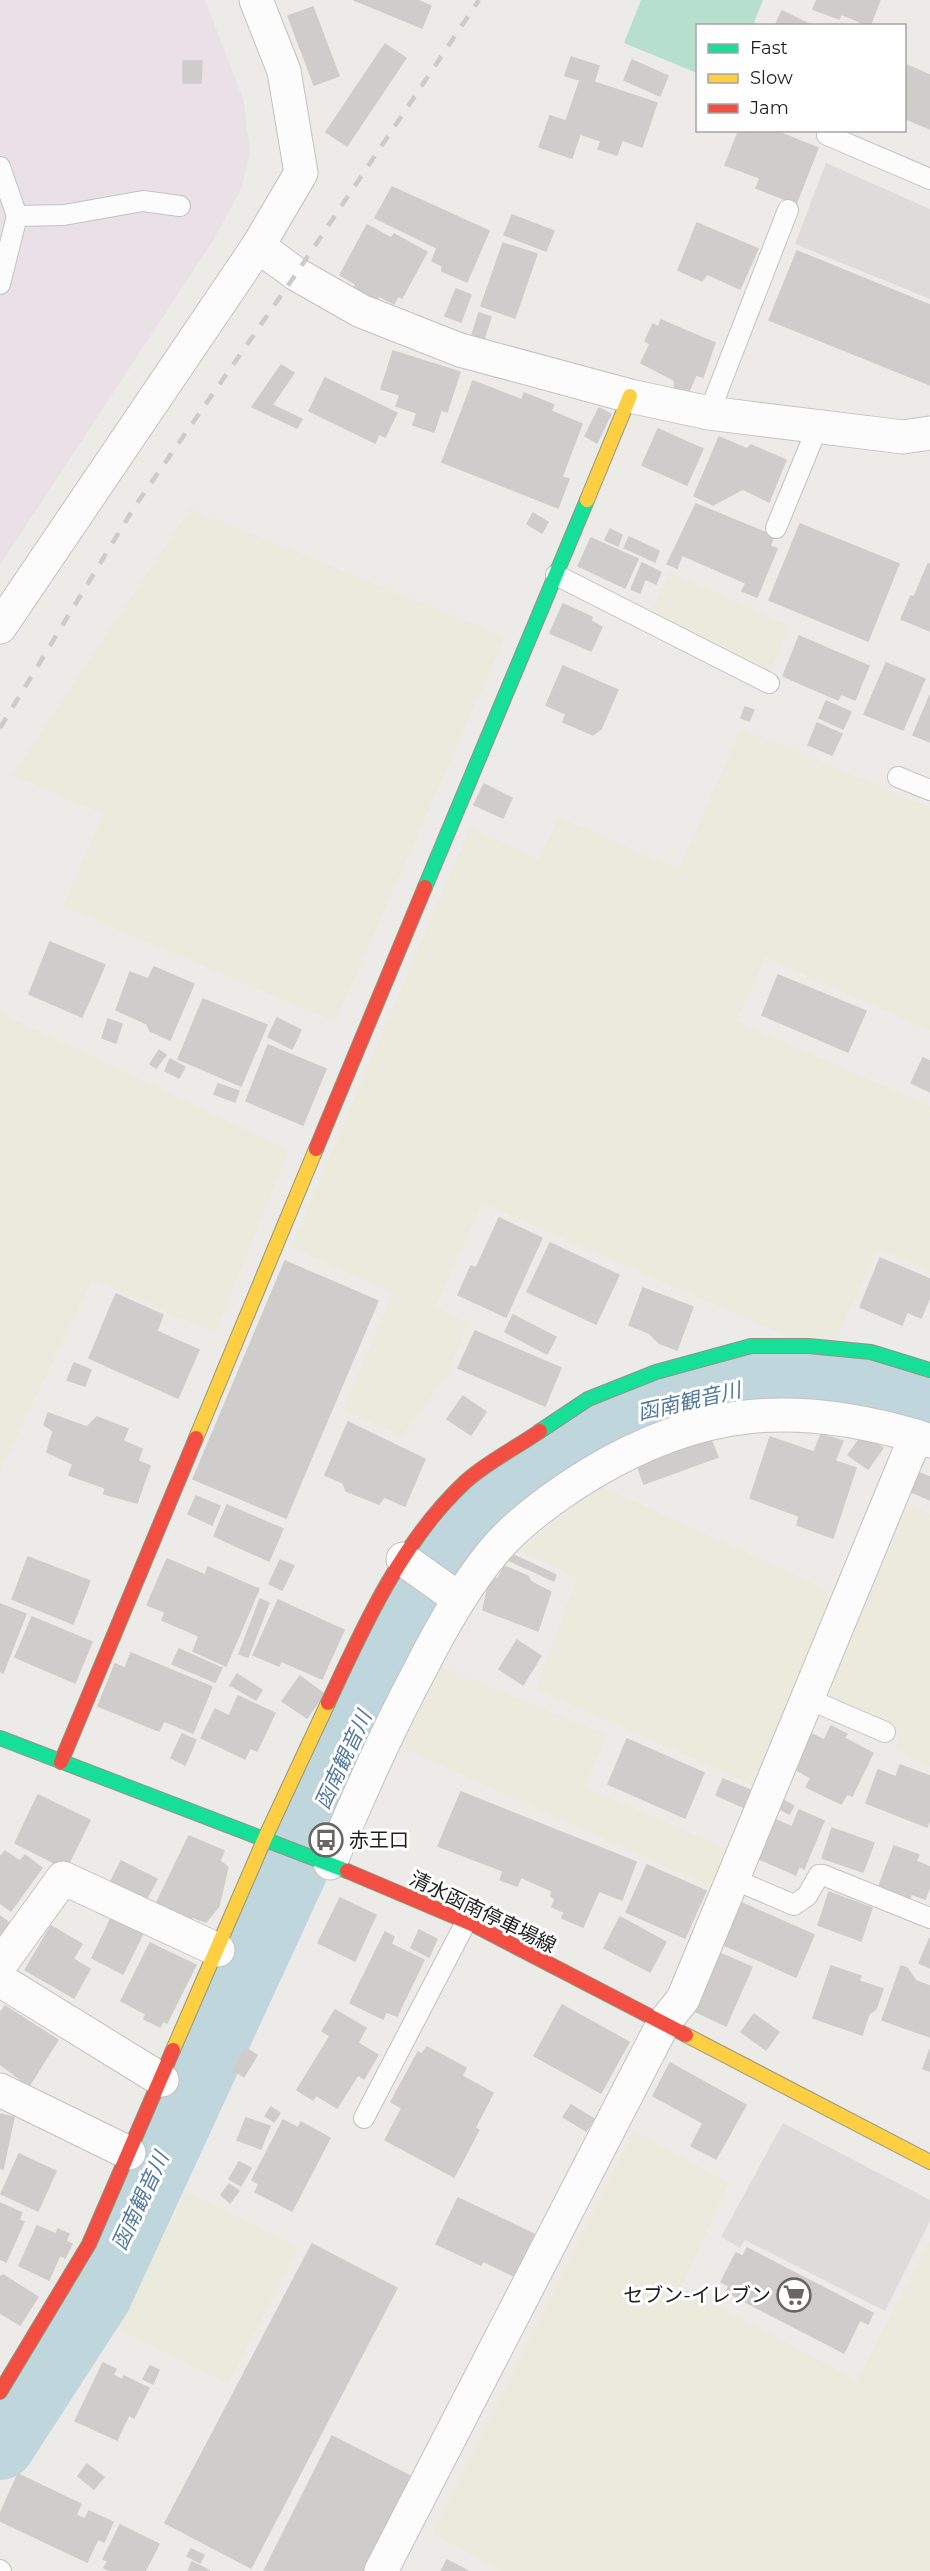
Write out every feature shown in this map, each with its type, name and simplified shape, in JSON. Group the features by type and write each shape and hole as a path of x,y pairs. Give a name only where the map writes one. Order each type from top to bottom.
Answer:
{"street":[{"path":"0,627 258,246 301,173 284,71 256,0"},
{"path":"258,246 296,274 361,312 460,350 630,396 709,413 903,436 930,433"},
{"path":"62,1762 630,396"},
{"path":"0,2392 89,2244 265,1838 368,1616 411,1564 465,1482 588,1399 656,1372 751,1346 809,1346 872,1352 930,1370"},
{"path":"326,1862 453,1595 532,1515 571,1485 648,1442 697,1426 741,1416 792,1415 866,1421 923,1438 806,1698 683,1999 663,2024 381,2571"},
{"path":"411,1564 453,1595"},
{"name":"清水函南停車場線","path":"0,1738 326,1862 466,1922 930,2162"},
{"path":"0,1965 63,1878 218,1950"},
{"path":"0,1980 162,2080"},
{"path":"0,2090 129,2153"}],"lane":[{"path":"827,135 930,179"},
{"path":"0,167 17,216 0,284"},
{"path":"17,216 64,215 143,201 180,206"},
{"path":"709,413 788,210"},
{"path":"776,528 818,426"},
{"path":"556,575 769,683"},
{"path":"898,777 930,790"},
{"path":"806,1698 885,1732"},
{"path":"733,1879 794,1905 807,1896 819,1875 823,1875 930,1918"},
{"path":"364,2118 466,1922"},
{"path":"0,2349 17,2366"}],"shaded area":[{"path":"0,0 205,0 244,102 250,153 241,189 214,239 0,565"},
{"path":"826,163 930,209 930,299 795,244"},
{"path":"190,509 505,637 335,1022 63,906 103,814 12,775"},
{"path":"670,572 789,626 768,677 650,615"},
{"path":"741,728 930,808 930,1031 766,957 736,1021 930,1106 930,1272 877,1249 837,1338 787,1336 482,1203 435,1307 468,1323 447,1376 402,1436 343,1410 393,1293 291,1247 470,828 539,859 559,817 679,869"},
{"path":"0,1013 289,1150 215,1333 93,1279 0,1470"},
{"path":"600,1486 833,1592 756,1786 536,1689 577,1578 520,1550"},
{"path":"903,1502 930,1514 930,1766 895,1749 901,1731 824,1693"},
{"path":"441,1667 607,1735 585,1787 731,1851 716,1889 400,1747"},
{"path":"783,2123 930,2200 930,2221 885,2311 745,2240 740,2248 721,2237"},
{"path":"633,2131 729,2183 681,2287 857,2380 930,2240 930,2571 501,2571 432,2533"},
{"path":"187,2191 298,2248 228,2384 116,2327"}],"green space":[{"path":"641,0 763,0 753,24 696,24 696,73 624,43"}],"building":[{"path":"354,0 417,0 431,6 422,28"},
{"path":"817,0 880,0 871,24 841,14 839,19 813,9"},
{"path":"313,7 339,76 314,85 288,16"},
{"path":"782,11 809,24 776,24"},
{"path":"385,44 406,58 347,146 326,132"},
{"path":"571,57 599,66 594,82 657,103 642,147 622,140 617,155 598,149 601,141 580,134 572,158 539,147 550,116 566,121 580,80 565,76"},
{"path":"632,60 668,76 660,96 624,80"},
{"path":"183,61 202,61 201,83 183,83"},
{"path":"906,65 930,75 930,129 906,119"},
{"path":"738,132 778,132 818,148 796,204 756,188 760,178 725,165"},
{"path":"392,187 489,231 467,282 442,271 442,266 432,261 437,248 375,218"},
{"path":"512,215 554,231 546,251 504,235"},
{"path":"697,223 758,249 740,289 707,274 702,281 678,270"},
{"path":"367,225 391,238 394,234 427,252 402,298 398,296 394,304 379,296 377,300 354,288 356,284 340,275"},
{"path":"503,243 537,254 515,318 481,306"},
{"path":"797,251 930,305 930,385 769,320"},
{"path":"456,289 471,295 461,322 445,316"},
{"path":"479,313 491,317 483,342 471,338"},
{"path":"661,320 715,343 703,377 696,375 689,391 675,390 674,380 641,363 650,344 645,341 653,324 658,327"},
{"path":"393,351 460,372 447,412 441,410 434,432 413,425 417,413 396,406 400,395 381,389"},
{"path":"281,365 294,373 272,405 302,419 297,428 252,407"},
{"path":"325,378 397,413 385,437 379,434 375,443 309,411"},
{"path":"473,381 522,400 524,393 554,405 551,411 582,424 562,477 569,479 558,508 442,462"},
{"path":"599,408 611,414 597,443 585,436"},
{"path":"658,429 703,449 687,485 642,465"},
{"path":"719,437 747,449 751,445 786,460 769,502 743,489 713,505 694,496"},
{"path":"696,504 774,536 770,546 777,549 757,597 742,591 746,583 682,555 677,568 667,564"},
{"path":"533,513 548,522 542,533 527,524"},
{"path":"800,524 899,564 868,641 769,600"},
{"path":"610,529 622,535 618,546 605,540"},
{"path":"629,537 659,551 655,562 624,548"},
{"path":"591,538 638,559 625,588 578,566"},
{"path":"642,563 661,572 656,584 645,579 640,593 631,589"},
{"path":"930,564 930,631 901,619 911,596 914,597"},
{"path":"563,604 592,617 591,621 602,627 591,651 550,633"},
{"path":"799,636 869,666 855,700 841,694 838,700 783,676"},
{"path":"886,663 925,679 903,730 864,714"},
{"path":"563,666 618,690 601,729 593,735 563,722 566,714 546,705"},
{"path":"930,695 930,742 913,735"},
{"path":"826,701 851,712 843,729 819,718"},
{"path":"745,707 754,710 749,721 741,718"},
{"path":"817,723 842,734 832,755 808,745"},
{"path":"484,784 512,798 503,818 474,805"},
{"path":"50,942 105,965 82,1017 29,994"},
{"path":"154,967 194,984 170,1040 150,1031 147,1024 116,1010 130,972 148,979"},
{"path":"778,975 866,1011 848,1052 762,1015"},
{"path":"203,999 267,1025 241,1086 178,1059"},
{"path":"277,1018 301,1030 292,1049 268,1037"},
{"path":"108,1019 122,1024 116,1043 102,1038"},
{"path":"268,1045 326,1069 303,1125 246,1101"},
{"path":"159,1050 166,1055 156,1068 150,1064"},
{"path":"923,1058 930,1061 930,1092 911,1083"},
{"path":"170,1059 185,1067 179,1078 165,1071"},
{"path":"218,1084 239,1091 235,1102 214,1094"},
{"path":"499,1218 542,1238 506,1317 458,1295 471,1266 476,1268"},
{"path":"550,1243 619,1275 596,1324 527,1292"},
{"path":"880,1258 930,1279 930,1297 921,1318 907,1312 902,1325 860,1307"},
{"path":"285,1261 378,1301 286,1518 193,1479"},
{"path":"643,1288 693,1307 677,1350 659,1343 649,1333 629,1325"},
{"path":"116,1294 163,1315 157,1331 109,1310"},
{"path":"109,1310 199,1350 178,1398 89,1358"},
{"path":"513,1315 556,1337 547,1354 505,1332"},
{"path":"475,1331 561,1368 545,1406 458,1368"},
{"path":"74,1363 91,1370 85,1386 67,1380"},
{"path":"463,1396 486,1412 471,1435 447,1419"},
{"path":"48,1413 87,1427 97,1417 128,1429 123,1441 142,1449 138,1461 150,1466 137,1503 104,1494 105,1488 69,1475 73,1464 47,1452 53,1431 44,1425"},
{"path":"348,1422 425,1459 405,1506 384,1497 379,1504 346,1491 343,1483 325,1475"},
{"path":"821,1434 843,1441 835,1461 856,1468 833,1538 797,1525 799,1516 750,1498 770,1437 814,1452"},
{"path":"863,1434 883,1448 868,1469 848,1455"},
{"path":"709,1435 718,1457 644,1484 636,1462"},
{"path":"914,1471 930,1477 930,1500 907,1490"},
{"path":"196,1496 220,1506 212,1525 188,1514"},
{"path":"227,1505 283,1529 269,1561 214,1536"},
{"path":"509,1553 556,1575 554,1581 506,1559"},
{"path":"28,1557 90,1581 73,1624 12,1599"},
{"path":"167,1559 205,1575 208,1567 259,1589 226,1666 193,1651 199,1636 162,1620 165,1612 147,1605"},
{"path":"280,1560 294,1566 282,1590 269,1584"},
{"path":"504,1566 528,1576 531,1582 551,1592 538,1631 483,1610 490,1577 498,1579"},
{"path":"260,1599 269,1603 248,1657 239,1654"},
{"path":"278,1600 344,1630 322,1679 281,1661 279,1666 253,1655"},
{"path":"0,1604 26,1614 3,1673 0,1671"},
{"path":"32,1617 92,1642 75,1683 15,1657"},
{"path":"517,1640 541,1656 523,1685 499,1669"},
{"path":"179,1649 222,1668 215,1682 172,1664"},
{"path":"131,1653 212,1687 193,1733 164,1721 159,1731 98,1706 115,1664 125,1668"},
{"path":"237,1674 262,1690 256,1700 230,1685"},
{"path":"300,1676 324,1694 307,1718 282,1701"},
{"path":"238,1696 275,1713 257,1751 250,1748 245,1759 201,1738 215,1709 229,1716"},
{"path":"831,1726 847,1734 844,1738 873,1753 852,1796 847,1794 841,1804 806,1787 811,1778 795,1769 812,1734 824,1740"},
{"path":"182,1734 196,1740 185,1765 171,1758"},
{"path":"627,1739 704,1773 685,1818 608,1784"},
{"path":"900,1765 930,1776 930,1819 927,1827 866,1803 878,1770 896,1777"},
{"path":"723,1779 750,1790 743,1807 716,1795"},
{"path":"461,1792 636,1862 622,1900 599,1891 583,1927 562,1918 564,1912 552,1907 555,1899 551,1896 552,1891 521,1877 517,1886 500,1880 503,1871 438,1846"},
{"path":"38,1795 90,1820 66,1869 15,1843"},
{"path":"783,1800 794,1806 789,1814 778,1808"},
{"path":"799,1810 824,1821 804,1869 799,1866 796,1875 759,1859 776,1820 792,1827"},
{"path":"832,1828 874,1843 863,1872 822,1858"},
{"path":"189,1836 224,1851 220,1861 228,1867 219,1906 206,1922 192,1917 188,1925 154,1908"},
{"path":"894,1846 919,1855 916,1861 930,1867 930,1886 925,1899 911,1894 910,1898 879,1886"},
{"path":"5,1851 20,1861 25,1855 42,1868 11,1911 0,1903 0,1857"},
{"path":"121,1861 157,1879 143,1905 108,1887"},
{"path":"647,1865 706,1891 685,1938 626,1912"},
{"path":"829,1892 872,1908 861,1941 818,1925"},
{"path":"340,1898 376,1915 355,1961 318,1943"},
{"path":"742,1903 814,1935 796,1977 724,1945"},
{"path":"113,1914 145,1929 123,1974 92,1958"},
{"path":"0,1916 11,1924 0,1941"},
{"path":"620,1917 666,1942 650,1972 604,1948"},
{"path":"51,1926 82,1944 73,1959 90,1969 74,1998 25,1970"},
{"path":"419,1930 437,1939 429,1957 411,1948"},
{"path":"385,1932 394,1937 391,1944 424,1960 397,2016 386,2012 383,2019 350,2003"},
{"path":"930,1938 930,1968 919,1963"},
{"path":"150,1943 196,1965 167,2023 163,2021 160,2027 144,2019 146,2014 121,2001"},
{"path":"719,1953 752,1967 726,2026 694,2011"},
{"path":"831,1966 861,1976 859,1981 883,1989 876,2009 869,2014 862,2035 813,2018"},
{"path":"901,1966 907,1968 916,1981 930,1986 930,2037 882,2020"},
{"path":"562,2005 629,2042 601,2093 534,2056"},
{"path":"5,2006 58,2040 29,2086 0,2064 0,2013"},
{"path":"335,2010 366,2028 358,2043 378,2055 364,2079 358,2075 337,2108 316,2095 313,2100 297,2090 330,2036 322,2031"},
{"path":"754,2014 779,2032 766,2050 741,2032"},
{"path":"427,2047 466,2068 462,2076 493,2093 475,2128 479,2130 454,2177 385,2140 402,2108 391,2102 418,2052 422,2054"},
{"path":"245,2048 257,2055 244,2077 233,2070"},
{"path":"930,2049 930,2071 923,2069"},
{"path":"670,2063 746,2105 716,2159 691,2146 703,2123 653,2096"},
{"path":"571,2105 594,2119 586,2131 563,2117"},
{"path":"271,2107 280,2113 274,2122 265,2116"},
{"path":"0,2114 14,2117 3,2169 0,2168"},
{"path":"246,2118 270,2126 261,2149 237,2140"},
{"path":"283,2120 298,2128 301,2122 330,2138 292,2211 255,2192 259,2184 252,2180"},
{"path":"19,2154 56,2171 38,2211 1,2194"},
{"path":"239,2162 251,2168 241,2186 229,2179"},
{"path":"229,2184 239,2191 230,2203 221,2195"},
{"path":"458,2198 534,2234 514,2276 483,2261 481,2265 436,2244"},
{"path":"0,2203 22,2213 19,2220 24,2222 6,2262 0,2259"},
{"path":"37,2226 56,2234 58,2229 69,2234 66,2241 72,2244 65,2258 60,2255 49,2280 19,2266"},
{"path":"312,2244 397,2288 251,2568 165,2523"},
{"path":"747,2248 873,2313 868,2324 860,2320 844,2353 726,2292 729,2286 721,2282 736,2253 743,2256"},
{"path":"3,2275 38,2297 20,2325 0,2313 0,2277"},
{"path":"103,2363 116,2369 113,2375 122,2380 124,2376 149,2388 134,2418 129,2415 117,2440 75,2421"},
{"path":"150,2366 159,2370 153,2384 143,2379"},
{"path":"332,2436 418,2480 371,2571 264,2571"},
{"path":"87,2464 104,2477 94,2489 78,2476"},
{"path":"18,2474 81,2504 76,2515 85,2519 89,2511 113,2522 104,2542 98,2539 87,2562 0,2521 0,2514"},
{"path":"120,2525 159,2544 145,2571 110,2571 104,2568 108,2561 103,2559"},
{"path":"191,2549 204,2555 200,2563 187,2556"},
{"path":"447,2560 468,2571 441,2571"},
{"path":"192,2562 210,2571 188,2571"}],"waterway":[{"name":"函南観音川","path":"0,2445 97,2295 412,1611 485,1522 565,1449 641,1408 771,1383 889,1397 930,1410"}],"railway":[{"path":"0,728 135,506 296,274 479,0"}],"traffic: fast":[{"path":"425,887 587,500"},
{"path":"540,1431 588,1399 656,1372 751,1346 809,1346 871,1352 930,1370"},
{"path":"0,1738 347,1871"}],"traffic: slow":[{"path":"587,500 630,396"},
{"path":"196,1438 316,1149"},
{"path":"173,2050 265,1838 328,1703"},
{"path":"686,2035 930,2162"}],"traffic: jam":[{"path":"316,1149 425,887"},
{"path":"328,1703 370,1615 421,1532 442,1506 472,1476 540,1431"},
{"path":"61,1762 196,1438"},
{"path":"347,1871 472,1924 686,2035"},
{"path":"0,2392 89,2244 173,2050"}],"place":[{"name":"赤王口","path":"326,1840"},
{"name":"セブン-イレブン","path":"794,2295"}]}
